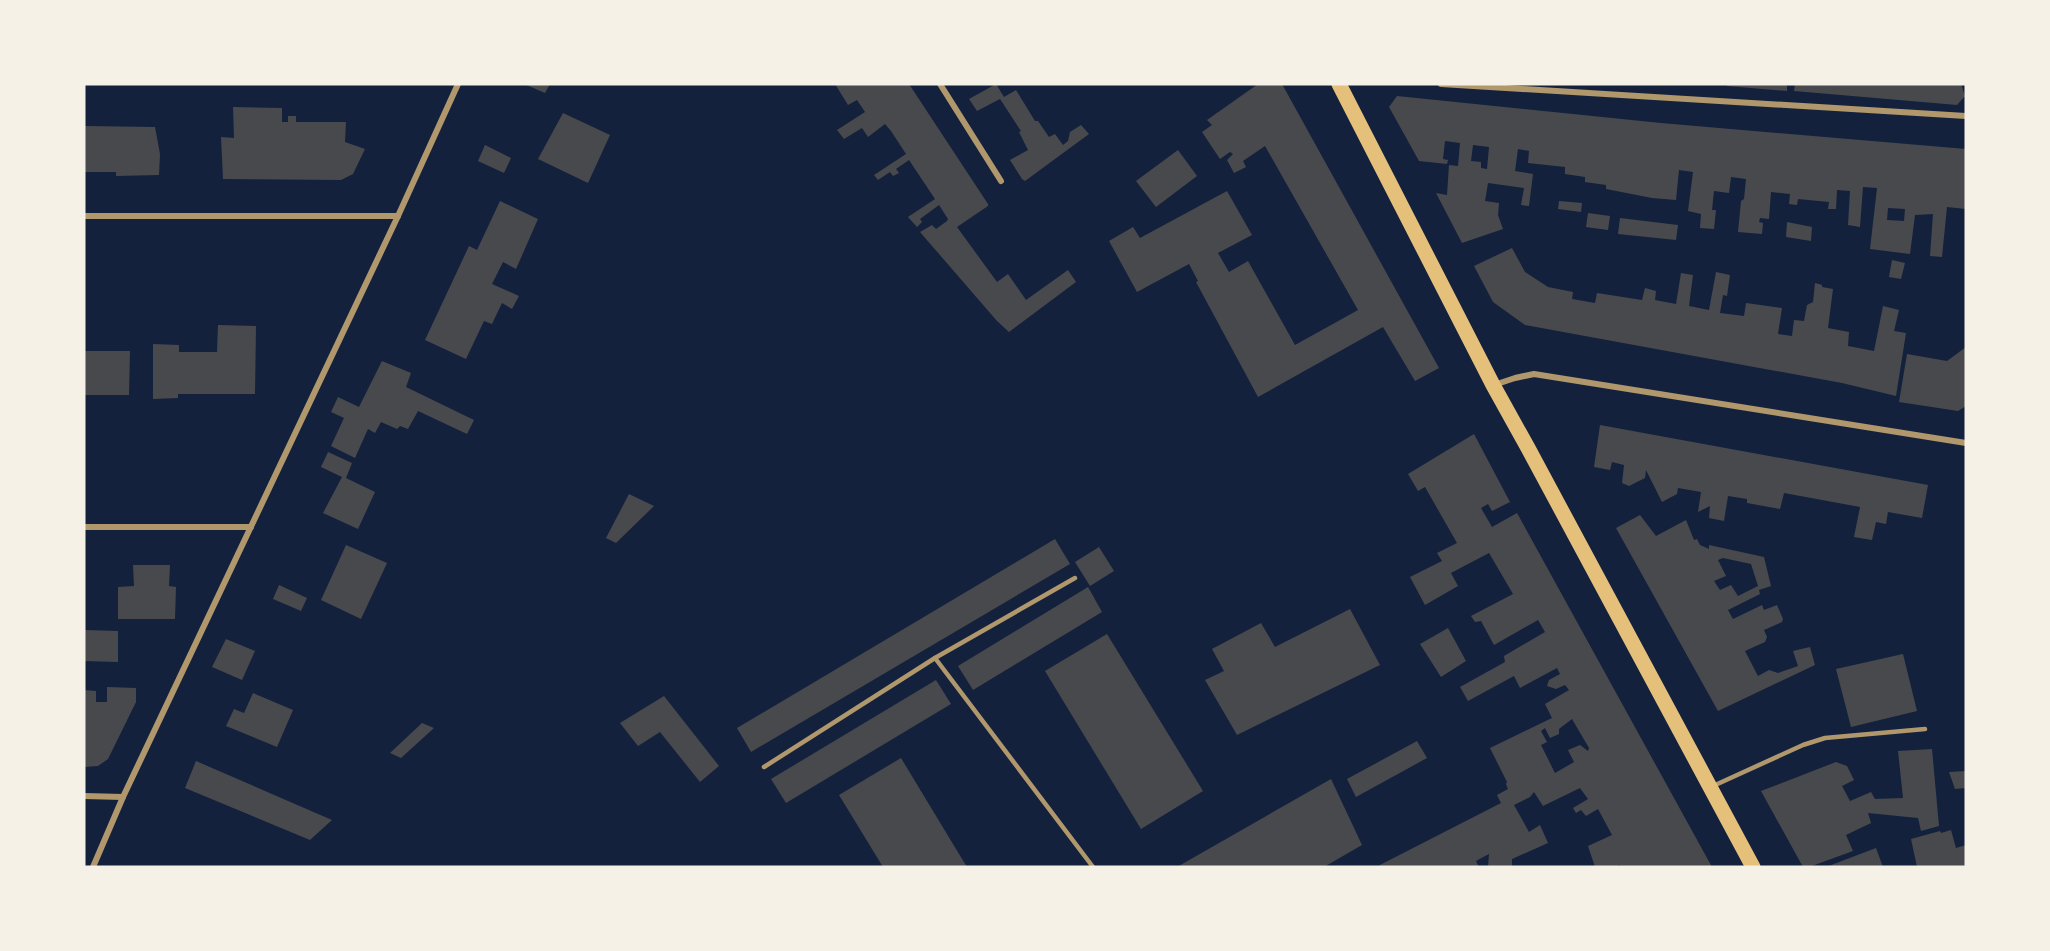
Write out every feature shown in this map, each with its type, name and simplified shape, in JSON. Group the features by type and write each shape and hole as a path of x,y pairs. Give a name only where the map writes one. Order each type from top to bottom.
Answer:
{"main road":[{"path":"1339,84 1493,386 1753,867"}],"street":[{"path":"93,867 123,797 398,216 458,84"},
{"path":"940,84 1001,181"},
{"path":"1441,84 1509,86 1966,116"},
{"path":"84,216 398,216"},
{"path":"1493,386 1534,374 1966,443"},
{"path":"84,527 251,527"},
{"path":"84,796 123,797"}],"lane":[{"path":"764,767 936,658 1075,578"},
{"path":"936,658 1093,867"},
{"path":"1710,787 1803,745 1825,738 1925,729"}],"building":[{"path":"524,84 550,84 545,93"},
{"path":"835,84 909,84 988,204 957,227 997,282 1008,274 1026,300 1068,270 1076,282 1009,332 920,232 932,225 936,229 947,221 939,205 920,219 922,222 917,227 908,217 935,199 909,160 896,169 899,173 893,176 890,172 878,180 874,175 906,154 891,131 885,124 868,137 862,128 844,139 837,130 865,112 857,100 848,105"},
{"path":"996,84 1004,97 1016,90 1035,121 1038,121 1049,137 1055,134 1063,145 1068,141 1070,132 1081,125 1089,134 1025,181 1010,160 1028,150 1019,132 1021,131 1000,99 977,111 969,99"},
{"path":"1258,84 1282,84 1439,368 1415,381 1383,327 1258,397 1196,282 1198,281 1189,264 1137,292 1109,241 1133,227 1140,238 1227,191 1252,235 1218,253 1229,272 1248,261 1295,345 1358,310 1265,146 1243,161 1246,167 1234,173 1227,160 1233,154 1230,152 1220,159 1202,132 1212,125 1207,120"},
{"path":"1727,84 1787,84 1787,91 1727,86"},
{"path":"1795,84 1961,84 1965,96 1957,105 1794,91"},
{"path":"1397,96 1661,123 1966,149 1966,209 1947,207 1942,257 1930,256 1933,214 1915,215 1910,254 1870,249 1877,188 1863,187 1860,227 1848,225 1850,191 1837,190 1836,209 1828,209 1829,202 1798,199 1797,205 1789,204 1790,194 1771,192 1769,219 1760,218 1759,222 1763,223 1762,234 1738,232 1746,179 1731,177 1729,193 1714,191 1712,210 1716,210 1714,229 1700,228 1701,214 1688,211 1693,172 1679,170 1676,200 1652,198 1606,189 1606,185 1585,182 1585,177 1565,174 1565,167 1528,163 1529,151 1518,149 1515,171 1533,174 1529,206 1521,205 1524,188 1488,183 1485,201 1499,203 1498,215 1503,229 1462,243 1436,193 1447,195 1449,165 1458,166 1460,143 1445,141 1443,159 1448,160 1447,164 1419,161 1389,107","holes":["1473,145 1489,147 1487,169 1481,168 1481,162 1471,161","1888,208 1905,209 1904,221 1887,220"]},
{"path":"233,107 282,108 282,122 288,122 288,116 296,116 296,122 346,122 345,142 365,149 353,174 341,180 223,179 221,137 234,138"},
{"path":"563,113 610,135 588,183 538,159"},
{"path":"84,126 155,127 160,154 159,175 116,176 116,172 84,172"},
{"path":"485,145 511,158 504,173 478,161"},
{"path":"1178,150 1197,176 1156,207 1136,181"},
{"path":"500,201 538,219 516,269 503,262 492,284 519,296 512,309 502,303 492,324 484,321 466,359 425,340 469,246 477,250"},
{"path":"1559,201 1582,203 1581,212 1558,209"},
{"path":"1588,213 1610,216 1608,230 1586,227"},
{"path":"1620,218 1678,225 1676,240 1618,234"},
{"path":"1787,222 1812,227 1811,241 1786,237"},
{"path":"1512,248 1525,272 1548,287 1573,292 1572,299 1595,303 1597,293 1642,300 1645,288 1656,291 1655,300 1676,304 1681,273 1693,275 1689,306 1709,310 1716,272 1730,275 1727,296 1723,295 1720,313 1744,316 1746,303 1782,308 1778,334 1792,336 1794,320 1804,321 1807,305 1813,302 1815,283 1833,289 1828,328 1849,332 1848,346 1874,351 1883,306 1899,310 1894,331 1906,333 1896,396 1842,383 1525,325 1493,302 1474,266"},
{"path":"1892,260 1905,263 1901,279 1889,277"},
{"path":"218,325 256,326 255,394 178,394 178,398 153,399 153,344 179,345 179,352 217,352"},
{"path":"1966,347 1966,406 1958,411 1899,402 1907,354 1947,361"},
{"path":"84,351 130,351 129,395 84,395"},
{"path":"382,361 411,373 406,387 474,420 467,434 418,411 408,429 400,426 397,429 381,422 375,433 368,429 355,458 331,446 344,418 331,412 338,397 359,407"},
{"path":"1600,425 1928,485 1922,518 1888,512 1886,524 1876,522 1872,540 1854,537 1860,507 1784,493 1780,509 1747,503 1747,499 1728,496 1724,521 1709,518 1710,506 1698,512 1701,492 1678,488 1677,494 1662,502 1646,470 1645,478 1629,486 1622,483 1624,465 1612,462 1610,470 1594,467"},
{"path":"1474,434 1510,502 1492,511 1488,504 1481,508 1492,527 1517,513 1712,867 1621,867 1620,865 1595,867 1588,846 1612,835 1598,809 1586,816 1581,810 1576,813 1573,808 1588,799 1580,788 1543,806 1534,792 1530,797 1514,805 1529,832 1540,825 1548,843 1512,859 1512,867 1488,867 1489,854 1476,861 1479,867 1376,867 1501,803 1497,795 1508,789 1507,782 1490,748 1552,718 1545,704 1569,690 1565,685 1556,689 1547,686 1549,680 1560,674 1557,668 1520,688 1514,676 1468,701 1460,687 1505,662 1504,656 1545,632 1538,620 1494,645 1481,621 1475,622 1471,616 1513,594 1489,553 1451,573 1458,586 1425,605 1410,577 1442,561 1437,553 1457,543 1425,487 1418,491 1408,474","holes":["1572,719 1589,748 1588,751 1580,745 1568,750 1574,762 1555,773 1541,745 1547,742 1541,731 1545,728 1550,738 1559,734 1559,729"]},
{"path":"328,452 352,463 346,478 375,492 358,529 323,513 342,477 321,467"},
{"path":"629,494 654,506 616,543 606,538"},
{"path":"1640,515 1656,536 1686,520 1694,540 1697,539 1700,545 1709,549 1709,545 1764,557 1771,586 1759,590 1760,594 1728,610 1733,619 1762,605 1764,610 1777,605 1783,619 1782,622 1764,630 1767,637 1765,642 1745,651 1758,676 1769,670 1778,673 1798,666 1793,651 1810,647 1815,665 1718,711 1616,528","holes":["1723,558 1751,564 1758,586 1738,596 1731,585 1720,590 1714,581 1726,576 1718,560"]},
{"path":"1055,539 1070,564 751,752 737,728"},
{"path":"346,545 387,563 361,619 321,600"},
{"path":"1099,547 1114,571 1090,586 1075,562"},
{"path":"133,565 170,565 169,586 176,587 175,619 118,619 118,587 134,586"},
{"path":"279,585 307,598 301,611 273,599"},
{"path":"1088,587 1102,612 973,690 958,666"},
{"path":"1350,609 1380,665 1237,735 1205,680 1224,671 1212,649 1261,623 1275,647"},
{"path":"1448,628 1466,661 1441,677 1420,644"},
{"path":"84,630 118,631 118,662 84,661"},
{"path":"1107,634 1203,791 1141,829 1045,671"},
{"path":"226,639 255,651 242,680 212,667"},
{"path":"1903,654 1917,711 1851,727 1836,669"},
{"path":"936,680 951,704 786,803 771,779"},
{"path":"107,687 136,688 136,702 108,759 98,766 84,767 84,690 96,691 96,702 107,702"},
{"path":"253,693 293,710 277,747 226,726 234,709 244,713"},
{"path":"664,696 719,766 700,782 660,732 638,746 620,723"},
{"path":"422,723 434,728 401,758 390,753"},
{"path":"1417,741 1427,758 1356,797 1347,779"},
{"path":"1932,749 1939,826 1921,831 1918,818 1868,813 1871,823 1846,835 1853,851 1809,867 1803,867 1761,791 1836,762 1847,766 1854,780 1842,786 1850,801 1871,792 1875,799 1903,798 1898,751"},
{"path":"901,758 967,867 883,867 839,795"},
{"path":"196,761 332,820 310,840 185,788"},
{"path":"1966,771 1966,788 1955,789 1949,772"},
{"path":"1331,779 1362,845 1324,867 1177,867"},
{"path":"1951,830 1956,848 1966,845 1966,867 1917,867 1911,839"},
{"path":"1876,848 1883,867 1826,867"}]}
